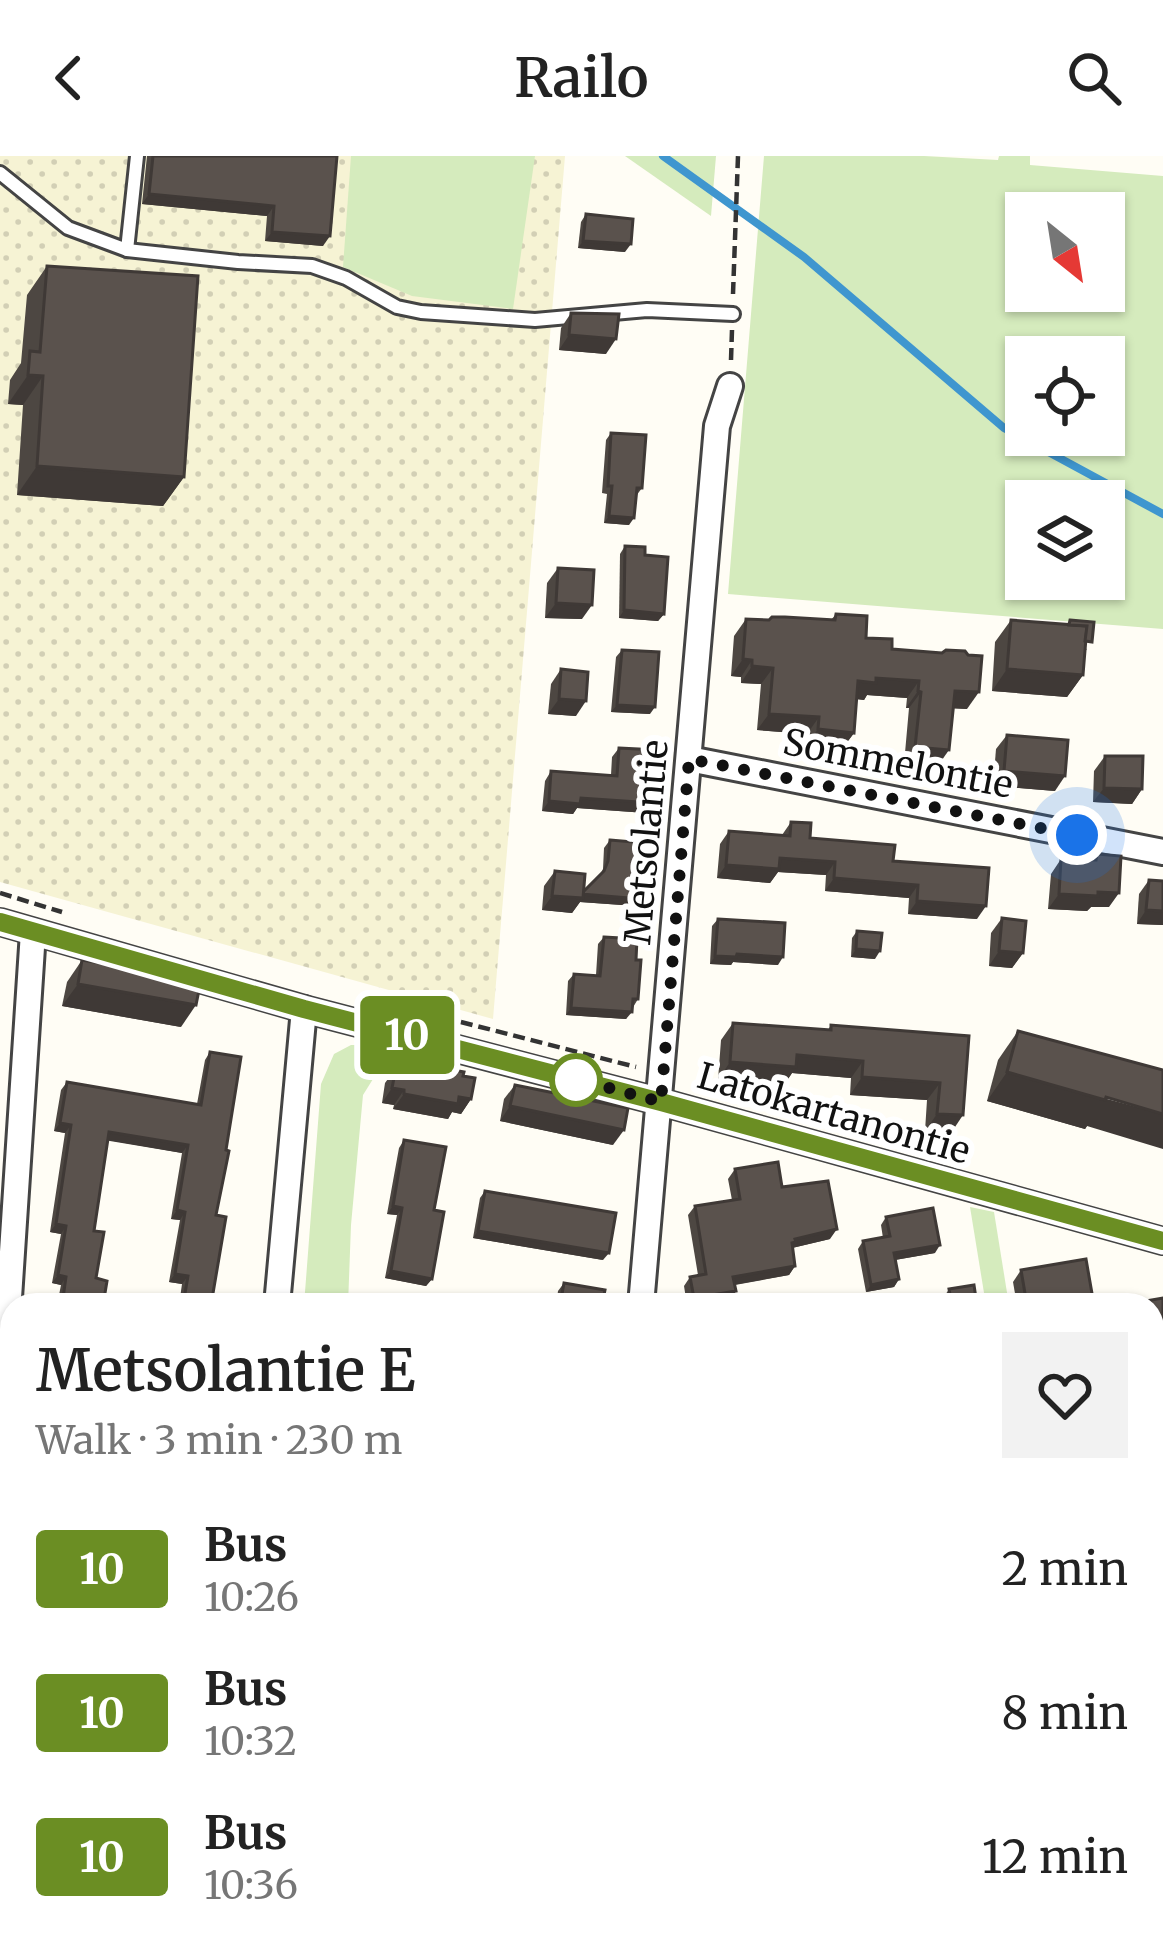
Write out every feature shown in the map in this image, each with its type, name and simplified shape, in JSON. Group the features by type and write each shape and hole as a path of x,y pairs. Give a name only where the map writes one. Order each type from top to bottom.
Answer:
{"street":[{"name":"Metsolantie","path":"642,1293 717,426 730,386"},
{"name":"Sommelontie","path":"689,759 1163,852"},
{"name":"Latokartanontie","path":"0,922 1163,1241"},
{"path":"9,1293 33,932"},
{"path":"278,1293 304,1009"}],"lane":[{"path":"127,250 137,156"},
{"path":"0,173 68,228 127,250 312,266 346,278 397,307 421,312 535,320 647,310 733,314"}],"path":[{"path":"736,225 738,156"}],"shaded area":[{"path":"0,156 565,156 493,1019 0,882"}],"green space":[{"path":"351,156 535,156 513,309 412,296 343,267"},
{"path":"625,156 716,156 711,216"},
{"path":"764,156 998,160 999,156 1030,156 1030,165 1163,176 1163,629 728,594"},
{"path":"351,1045 375,1045 418,1056 383,1063 363,1095 348,1293 305,1293 321,1084 334,1054"},
{"path":"970,1207 994,1212 1007,1293 984,1293"}],"building":[{"path":"153,156 337,156 330,236 272,232 274,206 149,194"},
{"path":"586,214 633,219 631,244 583,241"},
{"path":"47,266 198,276 184,477 37,466 43,376 28,375 30,351 40,352"},
{"path":"571,313 619,314 616,339 569,335"},
{"path":"611,433 646,435 642,488 637,488 634,518 609,516"},
{"path":"625,546 645,547 645,555 668,557 664,614 624,610"},
{"path":"558,568 594,570 592,605 556,603"},
{"path":"836,614 867,616 866,638 892,639 892,649 965,651 982,656 979,692 955,691 949,750 915,747 919,681 858,681 854,733 818,729 819,717 769,714 773,668 752,666 752,660 743,659 746,619 835,620"},
{"path":"1011,620 1087,626 1083,675 1007,669"},
{"path":"1070,620 1094,622 1092,642 1085,641 1087,626 1069,625"},
{"path":"622,650 659,652 655,707 617,705"},
{"path":"561,669 588,672 586,701 559,699"},
{"path":"1007,735 1068,740 1065,776 1004,771"},
{"path":"619,748 657,750 653,803 581,798 580,804 549,801 551,771 617,776"},
{"path":"1105,756 1143,756 1142,789 1104,788"},
{"path":"791,822 811,823 810,838 895,845 893,861 989,868 986,906 917,901 918,885 834,878 835,862 780,858 779,869 726,865 729,831 790,836"},
{"path":"610,840 646,843 645,854 650,859 641,899 581,894 604,871"},
{"path":"1097,854 1121,856 1119,893 1059,894 1061,859 1096,860"},
{"path":"555,871 585,874 583,898 552,896"},
{"path":"1149,880 1163,881 1163,911 1146,910"},
{"path":"1002,918 1026,921 1023,953 999,951"},
{"path":"718,919 785,923 783,957 715,956"},
{"path":"857,931 882,933 880,951 856,949"},
{"path":"604,937 637,939 636,960 641,960 638,999 633,999 632,1012 571,1008 574,974 600,976"},
{"path":"82,960 201,980 196,1005 78,984"},
{"path":"733,1023 969,1036 963,1115 937,1114 940,1083 862,1077 863,1061 797,1055 796,1067 730,1062"},
{"path":"1018,1031 1163,1070 1163,1114 1007,1072"},
{"path":"210,1052 241,1057 216,1215 226,1217 213,1293 185,1293 188,1276 175,1274 185,1212 177,1210 188,1145 109,1132 94,1231 104,1232 96,1278 107,1281 105,1293 64,1293 66,1277 58,1275 66,1226 56,1224 71,1125 60,1123 67,1082 201,1105"},
{"path":"409,1062 475,1078 471,1099 459,1097 458,1104 392,1088 396,1068 408,1070"},
{"path":"515,1085 628,1108 624,1130 510,1106"},
{"path":"404,1140 446,1147 434,1210 444,1212 432,1279 391,1271 402,1208 393,1206"},
{"path":"778,1162 782,1187 828,1181 837,1229 795,1239 795,1266 733,1277 736,1291 693,1293 690,1277 706,1274 695,1206 740,1199 735,1169"},
{"path":"485,1191 616,1213 609,1253 478,1231"},
{"path":"933,1208 940,1245 894,1253 899,1279 871,1285 863,1241 890,1236 886,1217"},
{"path":"1086,1259 1092,1293 1025,1293 1021,1270"},
{"path":"564,1283 605,1290 604,1293 562,1293"},
{"path":"974,1285 975,1293 950,1293 949,1289"}],"waterway":[{"path":"663,156 804,257 1004,428 1163,514"}],"bus line":[{"name":"10","path":"0,922 1163,1241"}],"route":[{"path":"576,1080 572,1078 661,1102 689,759 1077,835"}]}
